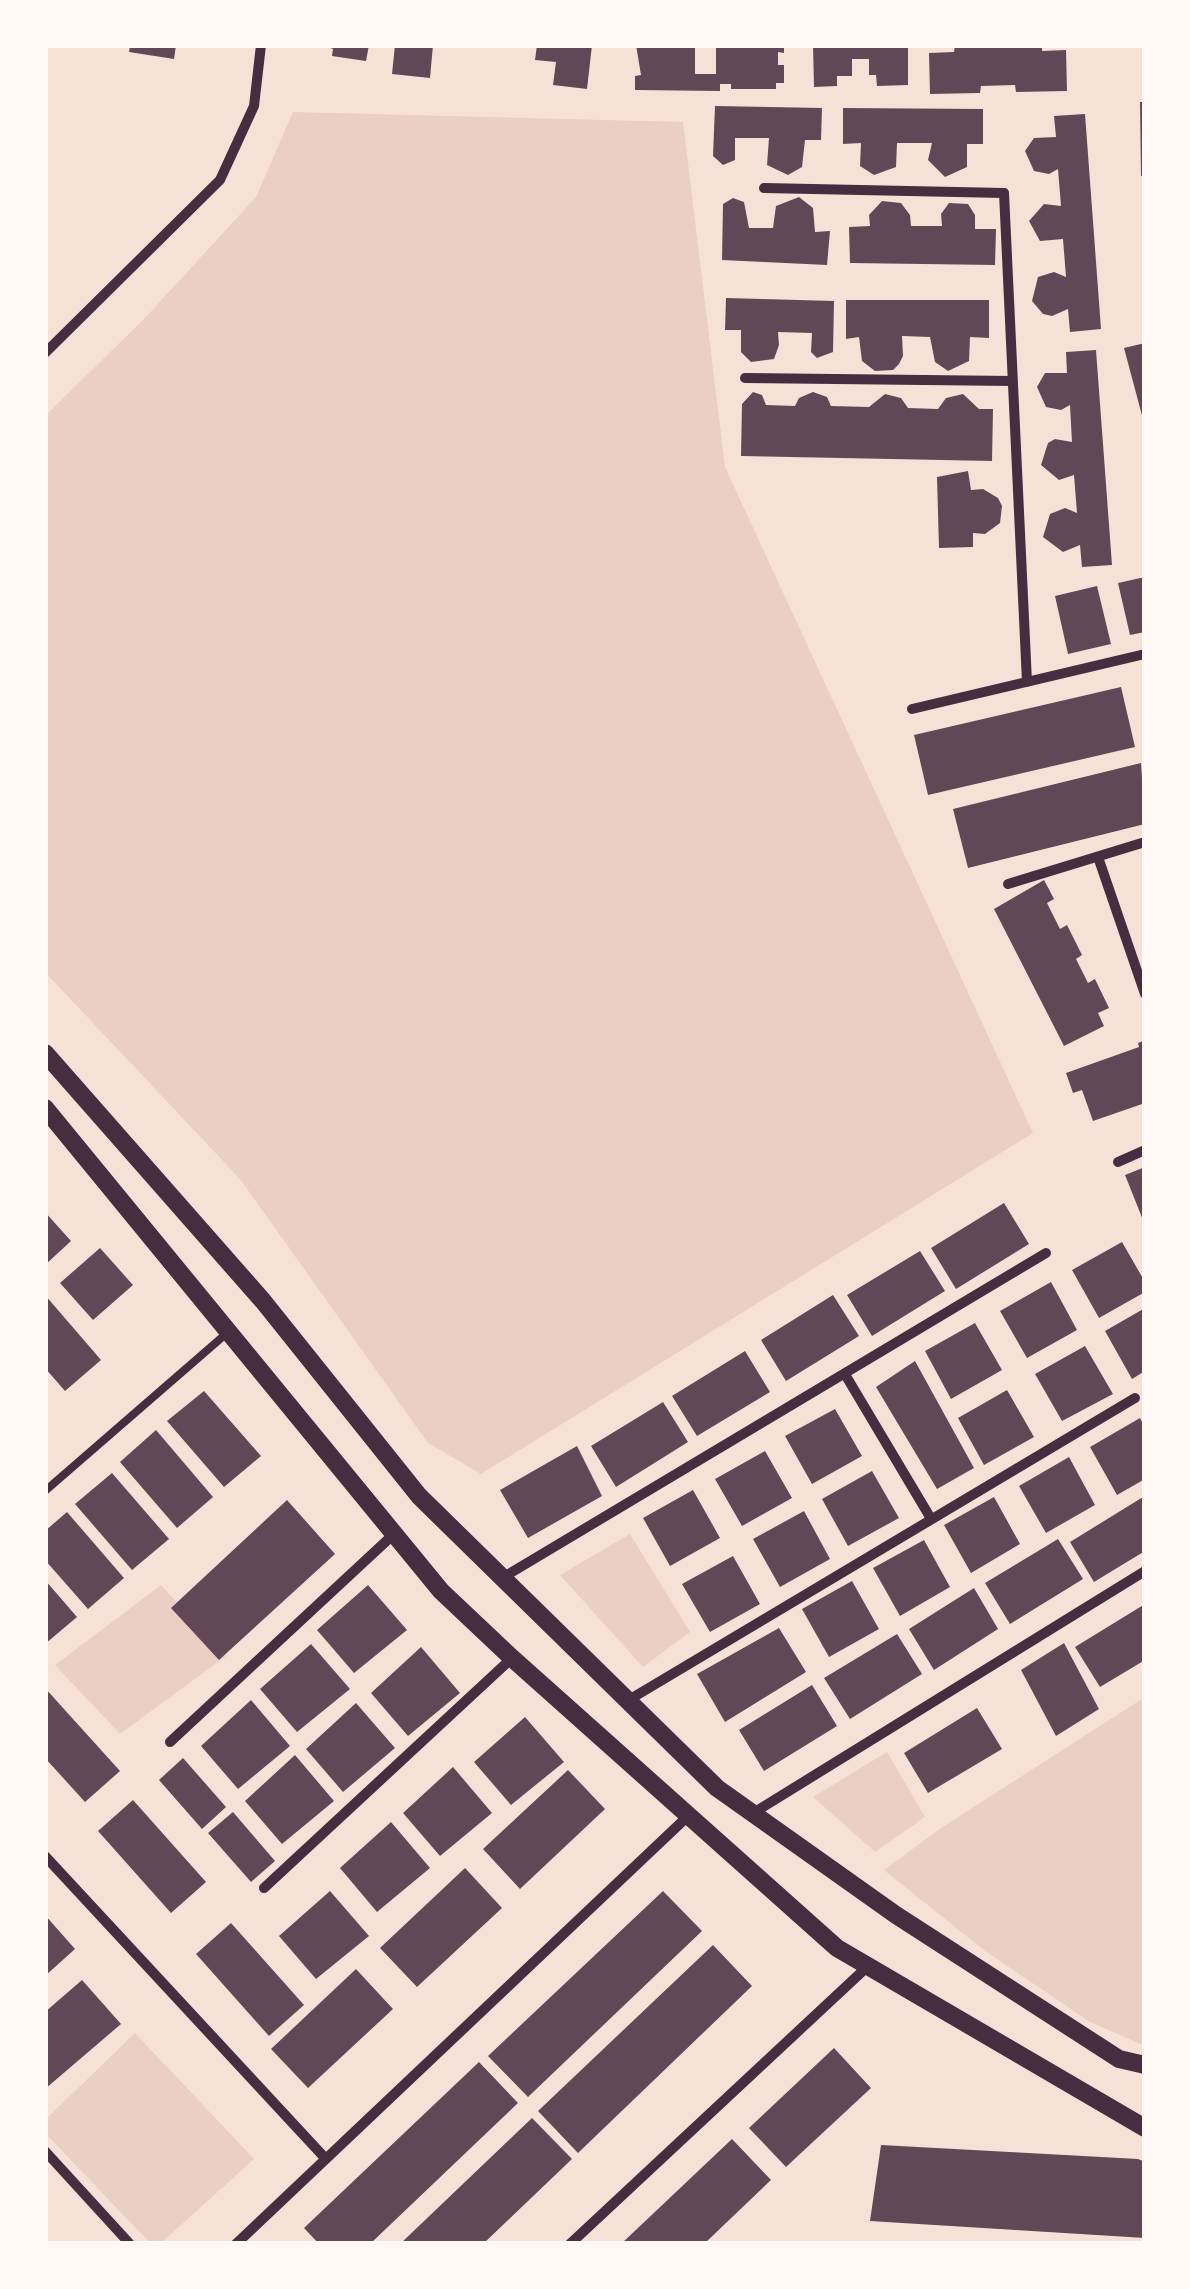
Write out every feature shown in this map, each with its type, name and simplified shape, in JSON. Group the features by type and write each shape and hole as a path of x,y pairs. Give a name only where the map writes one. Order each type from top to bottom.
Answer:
{"street":[{"path":"45,353 220,180 254,106 260,45"},
{"path":"764,188 1004,192 1026,682"},
{"path":"745,378 1013,381"},
{"path":"912,709 1145,654"},
{"path":"1008,884 1145,842"},
{"path":"1098,857 1145,994"},
{"path":"45,1053 263,1301 418,1496 750,1816 1119,2059 1145,2065"},
{"path":"46,1111 230,1330 441,1592 512,1658 836,1948 1145,2128"},
{"path":"1118,1162 1145,1150"},
{"path":"502,1578 846,1376 1046,1253"},
{"path":"846,1376 930,1517"},
{"path":"628,1701 930,1517 1135,1398"},
{"path":"170,1742 395,1534"},
{"path":"750,1816 858,1744 1145,1571"},
{"path":"264,1888 512,1658"},
{"path":"236,2244 687,1817"},
{"path":"45,1856 326,2158"},
{"path":"570,2244 867,1967"},
{"path":"45,2151 130,2244"}],"lane":[{"path":"45,1492 230,1330"}],"shaded area":[{"path":"293,112 683,122 725,467 1033,1133 481,1474 428,1443 240,1179 45,972 45,416 145,318 256,197"},
{"path":"630,1534 690,1632 643,1667 560,1575"},
{"path":"161,1585 226,1656 120,1734 55,1665"},
{"path":"1145,1697 1145,2046 1090,2022 985,1951 884,1870 941,1828"},
{"path":"887,1752 925,1817 875,1852 813,1797"},
{"path":"135,2033 254,2159 160,2244 151,2244 45,2133 45,2120"}],"building":[{"path":"130,45 176,45 174,59 129,52"},
{"path":"322,45 369,45 366,61 332,56 333,49"},
{"path":"395,45 433,45 430,78 392,74"},
{"path":"537,45 592,45 587,89 553,85 556,62 535,60"},
{"path":"636,45 695,45 695,74 716,74 716,45 784,45 784,53 778,52 778,65 784,65 784,83 776,83 776,89 731,89 731,84 720,84 720,91 635,90 635,76 641,75"},
{"path":"813,45 908,45 908,85 877,86 876,75 869,75 869,59 852,59 852,76 837,76 837,86 814,87"},
{"path":"955,45 1042,45 1042,51 1066,50 1067,91 1016,92 1015,85 981,86 980,93 930,94 929,53 954,52"},
{"path":"1140,102 1145,102 1145,176 1141,176"},
{"path":"715,106 822,108 821,140 805,140 802,167 788,175 767,165 769,138 735,138 735,160 723,165 713,156"},
{"path":"843,108 983,109 983,144 967,144 967,167 945,177 928,160 932,143 897,143 896,167 874,175 860,166 861,143 843,144"},
{"path":"1085,114 1101,329 1070,332 1068,309 1052,316 1043,314 1032,301 1038,277 1054,272 1066,277 1063,239 1040,241 1029,221 1044,204 1061,206 1058,169 1049,174 1034,171 1025,151 1034,138 1056,137 1054,116"},
{"path":"799,197 813,208 815,232 830,231 827,265 722,260 723,204 733,198 744,202 749,228 773,228 776,206"},
{"path":"882,201 901,203 910,215 911,226 942,226 941,214 949,203 968,204 975,215 975,229 996,229 995,265 850,263 849,227 870,226 869,215"},
{"path":"726,298 834,301 833,352 817,358 811,352 812,333 778,332 774,359 751,362 741,352 741,330 725,330"},
{"path":"846,300 989,300 989,338 970,337 969,361 948,371 935,362 930,337 902,336 903,356 899,364 893,370 875,371 862,361 859,337 846,339"},
{"path":"1145,343 1145,423 1144,423 1124,348"},
{"path":"1096,350 1112,565 1082,567 1080,545 1063,552 1043,537 1050,514 1065,508 1077,513 1074,475 1059,480 1041,465 1048,443 1055,439 1072,442 1070,405 1061,410 1046,407 1037,387 1045,373 1067,373 1066,352"},
{"path":"753,392 762,395 766,405 795,406 799,398 813,392 827,397 831,406 869,407 885,394 901,398 908,408 938,409 946,398 963,394 979,409 993,409 992,461 741,456 742,404"},
{"path":"968,471 971,490 983,489 998,498 1002,506 1000,523 985,534 973,533 973,547 939,548 937,477"},
{"path":"1145,577 1145,632 1130,635 1118,583"},
{"path":"1097,586 1111,644 1068,654 1055,596"},
{"path":"1121,687 1135,747 928,795 914,735"},
{"path":"1141,763 1145,824 968,868 953,809"},
{"path":"1044,880 1054,899 1047,903 1060,929 1067,925 1082,955 1076,959 1088,983 1095,979 1109,1008 1098,1013 1104,1026 1064,1046 994,909"},
{"path":"1145,1040 1145,1103 1093,1121 1082,1090 1073,1093 1066,1073 1139,1047 1138,1043"},
{"path":"1145,1167 1145,1225 1125,1175"},
{"path":"1004,1203 1029,1244 956,1289 931,1248"},
{"path":"45,1212 71,1241 45,1265"},
{"path":"1122,1242 1145,1282 1145,1292 1099,1318 1072,1270"},
{"path":"100,1248 133,1285 93,1320 60,1283"},
{"path":"920,1251 945,1291 872,1336 847,1295"},
{"path":"1051,1282 1077,1330 1027,1358 1000,1311"},
{"path":"45,1295 101,1360 65,1391 45,1368"},
{"path":"833,1295 859,1336 786,1381 761,1340"},
{"path":"1145,1308 1145,1371 1132,1379 1105,1331"},
{"path":"975,1323 1002,1370 951,1399 925,1351"},
{"path":"1085,1346 1113,1394 1062,1421 1035,1374"},
{"path":"745,1351 770,1392 697,1436 672,1396"},
{"path":"915,1361 974,1468 937,1489 876,1387"},
{"path":"1007,1390 1034,1437 984,1465 958,1418"},
{"path":"204,1391 261,1456 224,1487 167,1421"},
{"path":"663,1402 688,1442 616,1487 591,1446"},
{"path":"835,1409 862,1456 812,1484 785,1436"},
{"path":"1140,1418 1145,1428 1145,1479 1117,1495 1090,1447"},
{"path":"156,1430 213,1497 177,1528 120,1462"},
{"path":"577,1446 602,1496 528,1538 500,1490"},
{"path":"765,1451 792,1498 742,1526 715,1479"},
{"path":"1069,1457 1095,1505 1046,1533 1019,1486"},
{"path":"872,1471 899,1518 848,1546 822,1499"},
{"path":"112,1473 169,1539 132,1570 75,1504"},
{"path":"693,1490 720,1538 670,1566 643,1518"},
{"path":"994,1497 1020,1544 971,1573 944,1525"},
{"path":"1143,1497 1145,1551 1094,1582 1070,1542"},
{"path":"287,1500 335,1554 219,1660 171,1608"},
{"path":"804,1511 830,1559 780,1587 753,1539"},
{"path":"67,1512 124,1578 88,1609 45,1560 45,1531"},
{"path":"1058,1539 1083,1579 1010,1624 985,1583"},
{"path":"924,1540 950,1587 900,1616 873,1568"},
{"path":"733,1556 760,1604 710,1632 682,1584"},
{"path":"45,1580 77,1617 45,1644"},
{"path":"852,1581 879,1629 829,1657 802,1609"},
{"path":"368,1585 407,1630 354,1673 317,1630"},
{"path":"974,1588 998,1629 934,1670 909,1629"},
{"path":"1145,1604 1145,1660 1100,1687 1075,1647"},
{"path":"779,1628 806,1672 725,1722 697,1674"},
{"path":"897,1634 922,1674 850,1719 824,1678"},
{"path":"1064,1643 1099,1709 1056,1736 1021,1670"},
{"path":"311,1644 350,1689 297,1732 260,1689"},
{"path":"421,1647 460,1693 408,1736 371,1693"},
{"path":"812,1685 837,1726 764,1771 739,1730"},
{"path":"45,1688 120,1771 85,1802 45,1758"},
{"path":"251,1700 290,1746 238,1789 201,1746"},
{"path":"356,1703 395,1748 343,1792 306,1749"},
{"path":"977,1708 1002,1749 928,1793 904,1753"},
{"path":"525,1717 564,1762 511,1805 474,1762"},
{"path":"295,1755 334,1801 282,1844 245,1801"},
{"path":"183,1758 226,1807 202,1829 159,1780"},
{"path":"453,1767 492,1813 440,1856 403,1813"},
{"path":"568,1770 605,1809 520,1889 483,1849"},
{"path":"133,1800 206,1882 171,1913 98,1831"},
{"path":"233,1812 275,1861 251,1882 208,1833"},
{"path":"391,1822 430,1868 377,1912 340,1868"},
{"path":"465,1868 502,1908 417,1987 380,1948"},
{"path":"330,1891 369,1936 316,1979 279,1936"},
{"path":"663,1891 702,1931 528,2097 488,2056"},
{"path":"45,1915 75,1949 45,1976"},
{"path":"231,1923 304,2005 269,2036 196,1954"},
{"path":"713,1945 752,1986 578,2153 538,2111"},
{"path":"356,1969 393,2009 308,2088 271,2049"},
{"path":"82,1980 121,2024 45,2089 45,2012"},
{"path":"834,2048 871,2088 786,2167 749,2128"},
{"path":"479,2062 518,2103 370,2244 319,2244 304,2228"},
{"path":"532,2118 572,2159 483,2244 400,2244"},
{"path":"732,2139 771,2180 704,2244 621,2244"},
{"path":"881,2145 1138,2159 1145,2162 1145,2238 870,2221"}]}
